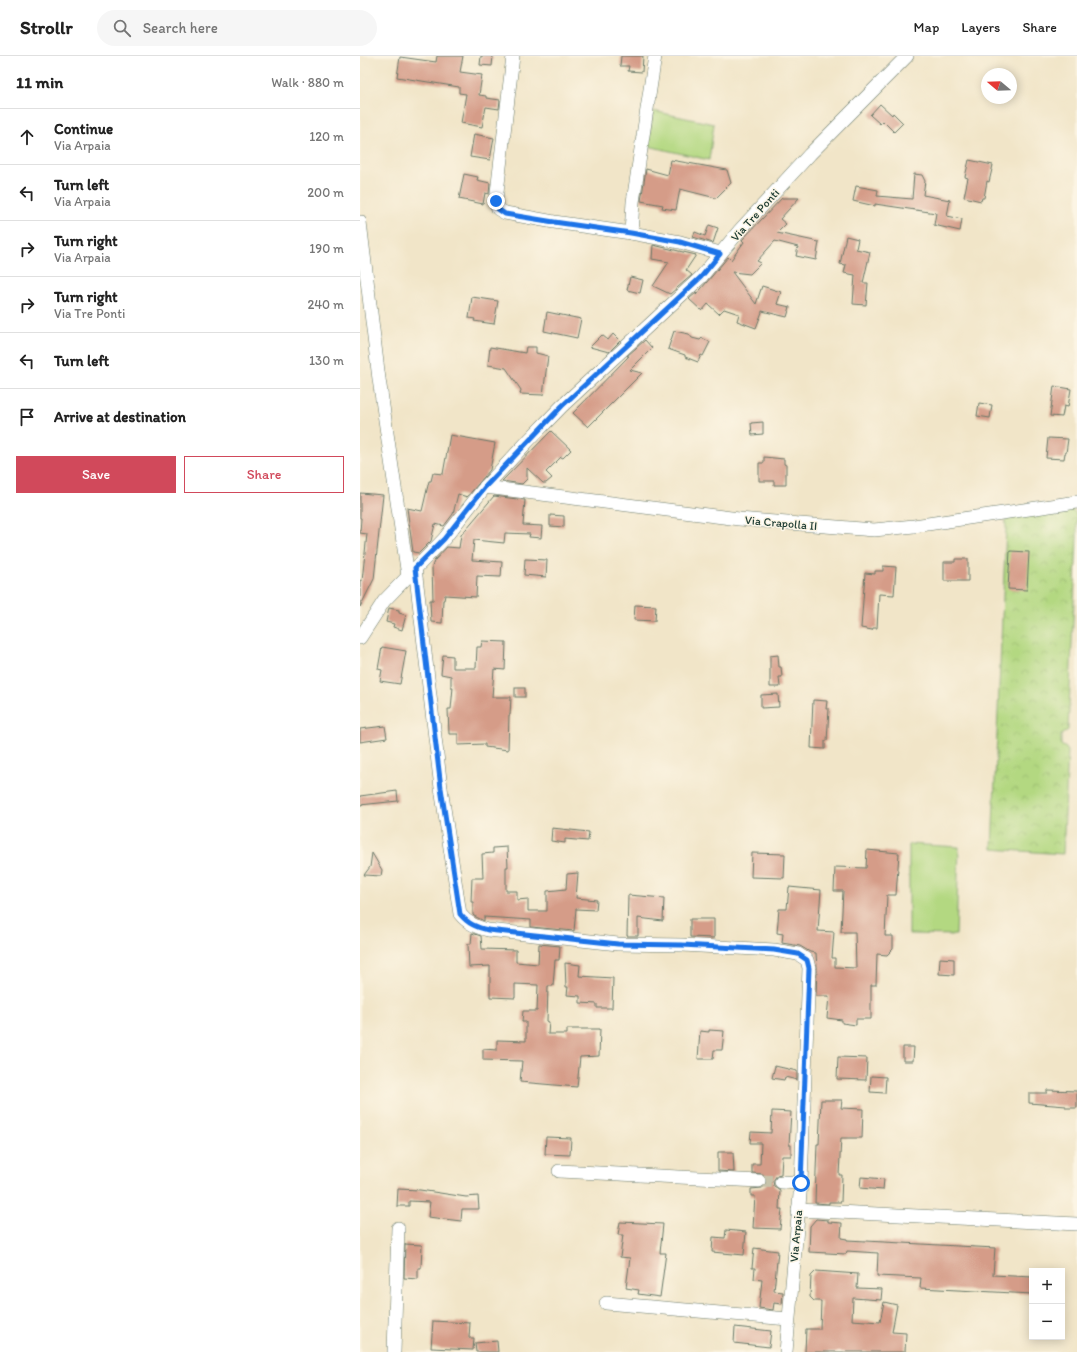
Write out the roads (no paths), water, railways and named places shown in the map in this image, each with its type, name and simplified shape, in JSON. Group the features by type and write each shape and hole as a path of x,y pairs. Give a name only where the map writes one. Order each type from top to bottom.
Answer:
{"street":[{"path":"513,56 496,201 498,209 505,214 680,242 720,254"},
{"path":"631,233 633,202 655,56"},
{"name":"Via Tre Ponti","path":"360,638 384,601 444,539 485,487 562,406 701,277 740,230 810,154 907,56"},
{"path":"360,222 379,379 412,572"},
{"name":"Via Crapolla II","path":"485,487 739,519 874,530 914,526 1077,502"},
{"name":"Via Arpaia","path":"412,572 441,788 460,914 465,921 476,927 488,930 618,944 682,945 774,950 798,954 807,960 809,968 801,1183 786,1352"},
{"path":"559,1170 758,1181"},
{"path":"781,1182 801,1183"},
{"path":"798,1210 1077,1224"},
{"path":"394,1352 398,1228"},
{"path":"606,1302 788,1319"}],"tunnel":[{"path":"759,1181 781,1182"}]}
